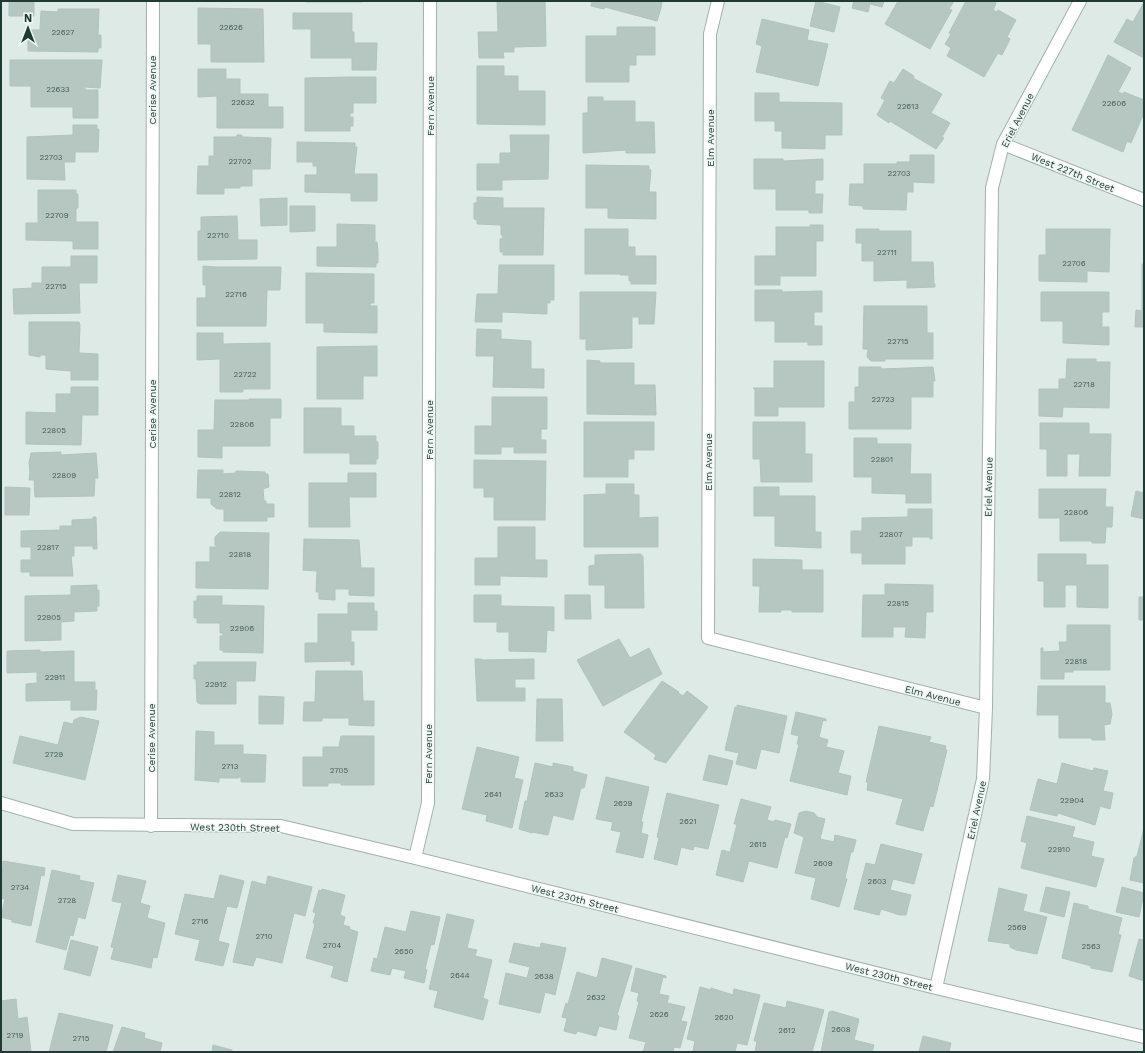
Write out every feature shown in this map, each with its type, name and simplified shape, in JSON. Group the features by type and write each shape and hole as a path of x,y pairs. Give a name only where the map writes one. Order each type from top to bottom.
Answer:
{"street":[{"name":"Cerise Avenue","path":"151,826 152,1"},
{"name":"Fern Avenue","path":"415,858 428,803 430,1"},
{"name":"Elm Avenue","path":"718,1 710,34 708,638 986,708"},
{"name":"Eriel Avenue","path":"936,988 983,779 986,708 992,188 1003,144 1080,1"},
{"name":"West 227th Street","path":"1003,144 1144,200"},
{"name":"West 230th Street","path":"1,803 73,824 151,826 281,826 936,988 1144,1037"}],"building":[{"path":"9,1 34,1 34,16 9,16"},
{"path":"362,1 362,2 306,2"},
{"path":"497,1 545,1 546,46 514,47 514,52 503,52 504,58 479,58 478,32 498,32"},
{"path":"592,1 662,1 657,21 605,7 604,9 591,6"},
{"path":"816,1 840,7 834,32 810,26"},
{"path":"854,1 884,1 882,7 870,4 868,12 852,8"},
{"path":"898,1 954,1 949,9 952,10 930,49 885,24"},
{"path":"966,1 992,1 996,3 993,10 997,12 998,10 1016,20 1007,37 1010,39 1002,55 998,53 984,77 947,56 951,48 945,44 951,34 949,33"},
{"path":"1144,2 1144,58 1114,42 1127,19 1133,22"},
{"path":"198,8 263,9 264,62 211,62 211,44 198,44"},
{"path":"58,9 99,9 98,35 101,35 101,48 98,48 98,52 28,51 28,30 40,30 41,11 58,12"},
{"path":"293,13 352,13 352,32 354,32 354,43 377,43 376,70 352,70 352,58 311,58 311,29 293,29"},
{"path":"762,19 809,30 807,40 828,44 818,86 756,72 762,46 756,44"},
{"path":"617,27 655,27 655,55 636,55 636,65 629,65 629,82 586,82 586,36 617,36"},
{"path":"1108,55 1131,68 1118,92 1123,94 1124,92 1144,100 1144,113 1131,143 1127,141 1123,152 1072,130"},
{"path":"10,60 102,60 100,88 85,87 85,90 98,90 98,118 73,118 73,107 31,107 31,86 10,86"},
{"path":"477,66 504,66 504,76 518,76 518,91 545,91 545,125 477,124"},
{"path":"198,69 226,69 226,79 240,79 240,94 268,94 268,107 283,107 283,128 217,128 217,96 198,97"},
{"path":"903,69 914,76 913,78 942,94 931,113 950,123 942,137 944,138 936,149 890,121 889,123 877,115 885,100 881,98 890,81 894,83"},
{"path":"376,77 376,103 353,103 353,113 350,113 350,117 353,117 353,126 350,126 350,131 305,131 305,78"},
{"path":"755,93 779,93 779,102 842,103 842,135 825,135 825,149 782,148 782,131 775,131 775,121 755,121"},
{"path":"588,97 603,97 603,101 635,101 635,122 654,122 655,153 626,153 626,150 583,153 583,113 588,113"},
{"path":"73,125 97,125 97,129 99,129 98,152 75,152 75,162 64,162 65,180 27,179 27,137 73,135"},
{"path":"237,135 242,135 242,137 271,138 270,169 252,169 252,186 224,188 224,194 197,194 198,166 209,166 209,156 214,156 214,137 237,137"},
{"path":"510,135 549,135 548,179 502,180 502,190 477,190 477,164 500,164 500,153 511,153"},
{"path":"297,142 355,143 355,147 357,147 354,174 377,174 377,201 351,201 351,193 305,192 305,175 317,175 317,166 313,166 313,162 297,162"},
{"path":"910,155 934,155 934,183 913,182 913,192 907,192 906,210 863,209 863,206 849,205 850,184 864,184 864,164 897,164 897,162 910,162"},
{"path":"754,159 783,159 783,161 823,159 823,180 815,180 815,194 823,194 822,213 809,213 809,210 776,210 776,189 754,189"},
{"path":"586,165 649,166 649,170 651,170 649,192 656,192 656,219 608,218 608,208 586,208"},
{"path":"38,190 76,190 76,194 78,194 78,208 76,208 76,222 98,222 98,249 73,249 73,241 26,240 26,223 38,223"},
{"path":"477,197 503,198 503,208 544,208 543,255 503,255 503,252 500,252 500,239 502,239 503,235 501,235 501,225 477,224 477,220 474,219 474,203 477,203"},
{"path":"287,198 287,225 261,226 260,199"},
{"path":"290,206 315,206 315,231 290,232"},
{"path":"237,216 238,240 257,240 257,259 198,260 198,231 201,231 201,217"},
{"path":"337,224 375,225 375,242 377,242 378,251 378,263 376,263 376,267 317,266 317,247 337,247"},
{"path":"810,225 823,225 823,241 816,241 816,276 780,276 780,285 755,285 755,256 776,256 776,227 810,227"},
{"path":"585,229 628,229 628,247 635,247 635,256 656,256 656,284 631,284 631,281 629,281 629,275 585,274"},
{"path":"856,229 911,231 911,262 933,262 935,287 907,288 907,280 874,281 874,261 862,261 862,243 856,243"},
{"path":"1046,229 1110,229 1109,272 1087,271 1087,282 1039,281 1039,255 1046,255"},
{"path":"71,256 97,256 97,283 79,283 80,313 14,314 13,289 32,288 32,283 42,283 42,267 71,267"},
{"path":"1142,264 1144,264 1144,327 1135,327 1136,310 1142,311"},
{"path":"499,265 554,265 554,300 550,300 550,303 547,303 547,314 502,312 502,322 475,322 477,294 498,294"},
{"path":"203,266 281,267 280,290 267,290 266,326 197,326 197,298 206,298 206,285 203,285"},
{"path":"306,273 374,274 374,303 370,303 370,306 377,306 377,333 324,332 324,323 306,323"},
{"path":"755,290 782,290 782,292 822,291 822,312 814,312 814,326 822,326 822,345 808,345 808,342 775,342 775,321 755,321"},
{"path":"580,292 656,292 654,324 639,324 639,317 632,317 632,348 586,350 586,339 580,339"},
{"path":"1041,292 1109,292 1109,312 1102,312 1102,327 1109,327 1109,345 1063,343 1063,321 1041,321"},
{"path":"864,306 927,306 927,333 933,333 933,359 885,359 885,361 871,361 867,357 868,349 863,349"},
{"path":"29,322 79,322 79,353 98,354 98,380 71,380 71,371 46,369 46,355 40,355 40,357 29,355"},
{"path":"477,329 501,330 501,339 531,341 531,369 544,369 544,388 493,387 494,356 476,356"},
{"path":"197,333 223,333 223,344 270,343 270,389 243,389 243,392 220,392 220,359 197,360"},
{"path":"377,346 377,376 363,376 363,399 317,399 317,347"},
{"path":"1067,359 1096,359 1096,362 1110,362 1109,408 1063,407 1062,417 1039,416 1039,389 1059,389 1059,379 1066,379"},
{"path":"587,360 600,361 600,363 634,363 634,385 655,385 656,415 587,414"},
{"path":"774,361 824,361 824,407 778,407 778,416 755,416 755,390 753,388 774,388"},
{"path":"859,367 881,367 881,369 933,367 935,381 933,381 933,397 911,397 911,429 849,429 849,402 855,402 855,387 859,387"},
{"path":"71,387 98,387 98,415 82,415 81,445 26,444 26,412 56,413 56,394 71,394"},
{"path":"492,397 547,397 547,429 541,429 541,440 546,440 546,453 514,453 514,447 501,447 501,454 475,454 475,426 492,426"},
{"path":"281,399 281,418 270,418 270,446 222,446 222,458 198,457 198,430 214,430 215,400"},
{"path":"304,408 341,408 341,426 354,426 354,436 376,436 376,442 378,442 378,459 376,459 376,464 350,464 350,453 304,453"},
{"path":"584,422 654,422 654,450 634,450 634,459 628,459 628,477 584,477"},
{"path":"753,422 805,422 805,454 812,454 812,482 761,482 760,459 753,459"},
{"path":"1040,423 1089,423 1089,434 1111,434 1110,476 1079,476 1080,454 1067,454 1067,476 1047,476 1047,449 1040,449"},
{"path":"854,438 877,438 877,444 911,444 910,474 931,474 931,503 906,503 906,494 872,493 872,477 854,477"},
{"path":"61,452 61,455 96,453 98,478 95,478 94,496 35,497 34,480 29,480 29,463 31,453"},
{"path":"474,460 546,461 545,520 494,520 494,497 484,497 484,488 474,488"},
{"path":"198,470 223,470 223,474 236,473 236,471 265,472 265,474 268,474 269,487 263,489 264,501 266,501 266,504 274,504 274,517 267,517 267,521 224,521 224,509 217,509 211,504 211,498 197,498"},
{"path":"348,473 376,473 376,497 349,497 350,527 309,527 309,483 348,483"},
{"path":"606,484 634,484 634,495 639,495 639,518 658,517 658,547 584,547 584,495 606,494"},
{"path":"5,487 30,488 29,515 5,515"},
{"path":"754,487 779,487 779,496 815,496 815,532 821,532 821,548 775,546 775,516 754,516"},
{"path":"1039,489 1106,489 1105,507 1113,507 1112,527 1106,527 1105,543 1092,543 1092,541 1060,541 1060,518 1039,518"},
{"path":"1136,491 1144,493 1144,519 1131,516"},
{"path":"908,509 932,509 932,539 930,539 930,537 912,537 912,546 905,546 905,564 862,564 862,553 851,553 851,531 862,531 862,518 908,517"},
{"path":"93,517 96,517 97,549 93,549 93,546 74,546 74,556 71,556 73,576 30,576 30,572 21,572 21,560 31,560 31,547 21,547 21,531 60,530 60,526 72,526 72,520 93,519"},
{"path":"498,527 535,527 535,560 547,560 547,577 500,576 500,585 475,585 475,558 498,558"},
{"path":"220,532 269,533 268,589 196,588 196,562 210,562 210,547 217,547 215,545 215,537"},
{"path":"304,539 359,540 361,568 374,568 374,596 349,595 349,589 335,589 335,600 319,599 319,592 316,592 317,571 303,570"},
{"path":"641,554 641,556 643,556 644,608 605,608 605,585 589,585 589,566 595,565 595,555"},
{"path":"1038,554 1086,554 1086,565 1108,565 1108,608 1077,607 1077,585 1065,585 1065,607 1044,607 1044,581 1038,581"},
{"path":"753,559 802,560 802,570 823,570 823,612 792,612 792,610 781,610 781,612 759,612 760,586 753,586"},
{"path":"885,584 933,585 933,612 926,612 925,638 905,637 906,627 893,627 893,637 862,637 863,595 885,595"},
{"path":"97,585 97,591 99,590 99,606 97,606 97,611 74,612 74,621 61,622 61,640 25,641 25,596 71,595 71,586"},
{"path":"474,595 501,595 501,606 554,607 554,631 547,630 546,652 509,651 509,632 497,632 497,622 474,622"},
{"path":"565,595 590,595 591,619 565,619"},
{"path":"197,596 222,596 222,605 264,606 263,653 223,652 223,650 220,650 220,636 223,636 223,633 220,633 220,623 197,623 197,618 194,618 194,601 197,601"},
{"path":"1139,597 1144,597 1144,620 1139,620"},
{"path":"348,603 374,603 374,611 377,611 377,630 351,630 351,642 354,642 354,665 351,665 351,661 305,662 305,643 318,643 318,614 348,614"},
{"path":"1067,625 1110,625 1110,670 1073,670 1073,672 1064,672 1064,679 1041,679 1041,648 1043,648 1043,652 1060,651 1059,642 1067,642"},
{"path":"619,639 630,658 649,648 662,674 603,706 577,660"},
{"path":"40,650 40,652 74,651 74,682 95,682 95,690 97,690 96,710 71,710 71,700 26,701 26,684 37,683 37,672 7,673 7,651"},
{"path":"475,659 534,659 534,679 515,679 515,688 525,688 525,701 477,701"},
{"path":"197,662 256,662 255,681 236,681 236,704 200,704 197,702 196,679 194,679 194,665 197,665"},
{"path":"316,671 362,671 363,701 374,701 374,726 349,725 349,718 322,718 322,721 303,721 304,702 315,702"},
{"path":"662,681 683,696 687,691 708,707 666,763 654,759 656,755 624,732"},
{"path":"1038,686 1105,686 1105,703 1110,703 1112,714 1110,724 1104,725 1105,740 1092,740 1092,738 1059,738 1059,715 1037,715"},
{"path":"259,696 284,697 283,724 259,724"},
{"path":"537,699 562,699 563,741 536,741"},
{"path":"737,705 787,716 779,753 761,749 756,769 736,764 739,753 725,750 735,707 737,708"},
{"path":"796,712 826,719 826,721 823,720 819,737 828,740 826,747 844,751 838,773 851,776 847,795 790,781 799,744 797,744 799,736 791,734"},
{"path":"81,717 99,721 85,780 13,763 20,736 58,745 64,722 73,724 74,720"},
{"path":"879,726 931,737 929,742 946,746 945,749 947,750 933,807 930,806 923,831 896,824 903,799 867,790 868,782 866,782"},
{"path":"196,731 214,732 214,745 243,745 243,754 266,755 265,782 241,782 241,777 219,778 219,782 195,780"},
{"path":"341,736 374,736 374,785 341,785 341,783 328,783 328,786 303,786 303,757 323,757 323,747 339,747"},
{"path":"477,747 519,757 514,778 523,780 512,828 486,821 487,815 462,809"},
{"path":"709,755 733,761 727,785 703,780"},
{"path":"535,763 553,767 553,763 573,767 573,771 587,775 584,788 581,788 573,820 553,815 548,835 532,833 519,829"},
{"path":"1062,763 1093,771 1094,768 1108,771 1103,791 1113,793 1110,809 1100,806 1095,825 1058,813 1057,816 1030,810 1038,779 1057,784"},
{"path":"606,777 649,787 641,822 643,822 641,833 648,835 643,858 616,852 621,832 611,830 613,822 596,819"},
{"path":"667,793 719,805 708,849 694,846 693,850 681,847 677,865 654,859 659,838 657,837"},
{"path":"741,799 771,807 767,820 774,822 775,820 791,824 787,838 785,837 777,868 749,861 743,882 716,875 722,850 730,852 737,824 734,824"},
{"path":"806,811 814,813 817,817 825,819 820,839 834,842 835,835 856,840 853,852 851,852 845,878 847,879 839,907 811,899 816,878 795,873 804,837 794,833 799,813"},
{"path":"1027,816 1075,827 1072,837 1094,842 1091,856 1104,859 1096,887 1021,868 1027,843 1021,841"},
{"path":"1144,828 1144,883 1130,880 1134,858 1137,856"},
{"path":"881,844 922,854 914,884 893,879 890,890 911,895 906,915 900,915 881,909 879,915 854,909 866,863 875,865"},
{"path":"3,861 45,868 44,876 41,875 31,926 12,922 12,920 1,917 5,899 1,898"},
{"path":"52,870 80,876 79,880 94,883 85,919 78,917 73,936 70,935 66,950 36,942"},
{"path":"118,875 146,881 140,903 150,906 147,918 165,923 157,958 153,957 151,968 111,959 114,948 111,947 122,903 112,901"},
{"path":"220,875 244,881 237,908 227,906 218,941 229,944 223,966 195,960 200,940 175,934 185,894 214,899"},
{"path":"268,876 312,887 305,916 294,913 282,963 256,957 253,966 233,962 252,881 266,885"},
{"path":"1046,887 1070,892 1064,917 1040,911"},
{"path":"1122,887 1144,893 1139,917 1116,912"},
{"path":"999,888 1027,895 1023,911 1047,917 1037,954 1016,950 1010,947 1010,944 988,941"},
{"path":"322,889 345,895 340,915 345,917 343,925 358,932 347,982 331,977 334,966 306,958 315,924 313,923 316,913 313,912 319,890 321,891"},
{"path":"1074,903 1088,906 1088,909 1122,918 1118,934 1121,935 1112,972 1091,968 1091,966 1062,958"},
{"path":"411,911 440,917 434,945 431,944 425,969 427,970 424,983 404,978 406,971 392,968 390,975 371,971 374,958 377,959 385,927 406,932"},
{"path":"447,914 474,920 467,948 477,950 475,956 492,960 483,998 488,1000 483,1020 434,1007 438,991 429,989"},
{"path":"1139,939 1144,940 1144,981 1129,976"},
{"path":"71,940 98,947 90,976 64,969"},
{"path":"514,943 540,948 541,943 566,948 555,995 545,992 540,1013 499,1004 506,973 527,978 530,967 509,962"},
{"path":"602,958 632,966 617,1015 619,1016 616,1030 599,1026 596,1036 577,1031 576,1034 564,1031 567,1018 562,1017 566,1003 568,1004 577,972 597,978"},
{"path":"636,968 666,976 666,978 663,977 659,994 669,996 667,1003 685,1007 681,1021 687,1022 680,1048 674,1047 673,1052 643,1052 646,1042 629,1038 639,1002 637,1001 639,993 631,991"},
{"path":"700,987 711,990 711,988 733,995 734,989 760,995 747,1045 737,1043 735,1052 693,1051 695,1041 687,1039"},
{"path":"16,999 18,1019 27,1017 31,1052 1,1052 1,1001"},
{"path":"787,1001 824,1010 812,1052 755,1052 757,1041 754,1041 764,1003 786,1008"},
{"path":"832,1011 859,1019 854,1040 874,1045 872,1052 821,1052 829,1012"},
{"path":"59,1013 113,1025 106,1052 49,1052"},
{"path":"122,1027 145,1033 144,1038 162,1043 160,1052 113,1052"},
{"path":"923,1036 951,1043 949,1052 919,1052"},
{"path":"213,1045 232,1050 232,1052 212,1052"}]}
